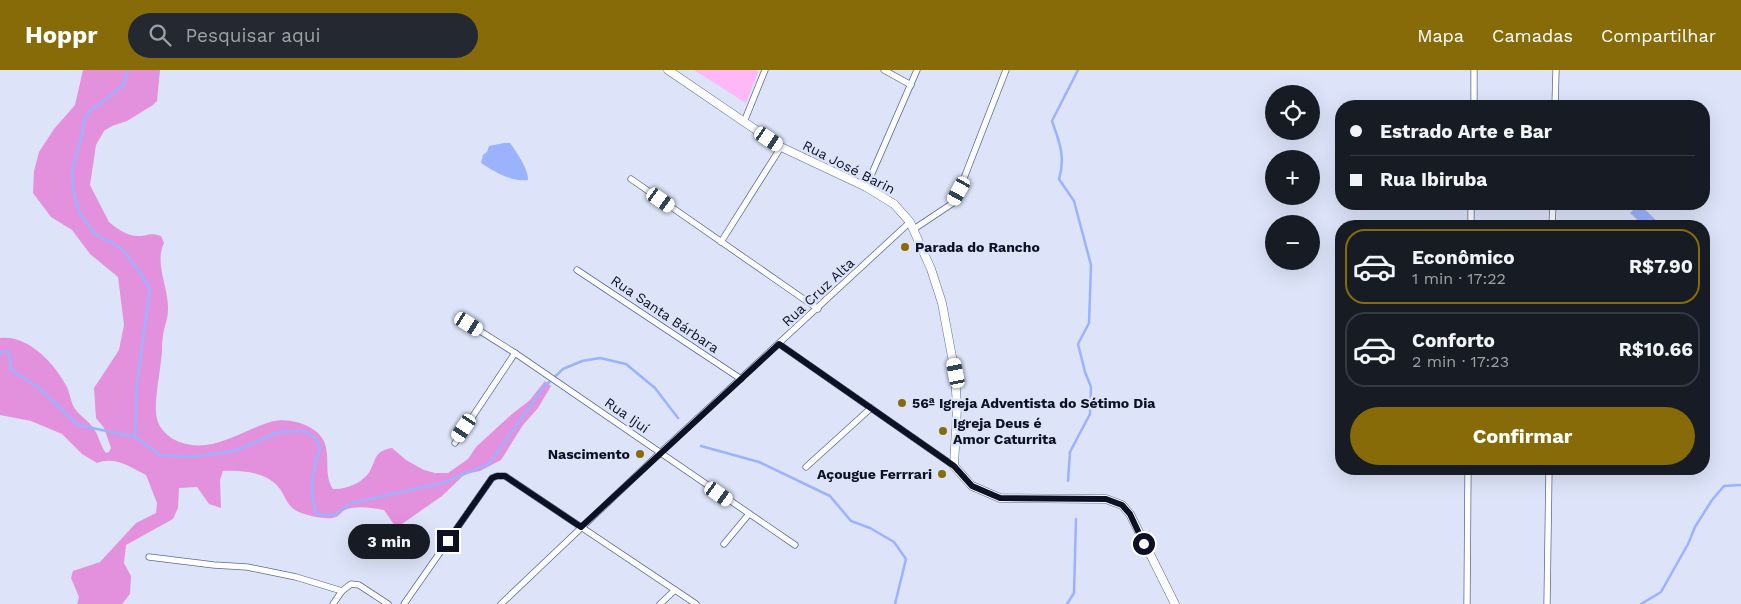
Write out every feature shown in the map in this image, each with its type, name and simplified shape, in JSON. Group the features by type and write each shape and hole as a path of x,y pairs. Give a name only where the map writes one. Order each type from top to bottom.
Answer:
{"main road":[{"name":"Rua José Barin","path":"668,70 781,147 866,188 894,204 912,226 932,268 942,303 956,373 957,408 954,466"},
{"path":"954,466 972,486 1000,498 1106,499 1122,505 1130,514 1175,604"}],"street":[{"path":"744,122 765,70"},
{"path":"884,70 911,85"},
{"path":"866,188 918,70"},
{"name":"Rua Cruz Alta","path":"501,604 660,453 818,309 912,226 953,203 1006,70"},
{"path":"1474,70 1474,100"},
{"path":"1555,100 1556,70"},
{"path":"721,242 781,147"},
{"path":"631,179 818,309"},
{"name":"Rua Santa Bárbara","path":"576,270 741,379"},
{"name":"Rua Ijuí","path":"469,324 795,545"},
{"path":"779,344 954,466"},
{"path":"455,443 514,353"},
{"path":"806,467 871,408"},
{"path":"1467,604 1468,475"},
{"path":"1548,604 1549,475"},
{"path":"404,604 492,478 497,476 505,476 696,604"},
{"path":"724,544 748,514"},
{"path":"148,557 247,567 296,577 342,591"},
{"path":"333,604 342,591 351,584 359,585 388,604"},
{"path":"660,604 675,590"}],"shaded area":[{"path":"83,70 160,70 157,101 127,121 104,131 96,145 90,185 109,222 130,235 152,234 161,236 164,243 161,251 161,267 168,310 162,340 156,412 160,426 167,435 189,445 201,445 213,444 270,422 285,420 302,424 319,434 324,441 329,482 333,489 353,485 363,479 370,471 379,453 392,448 406,460 424,470 435,473 448,473 468,459 476,447 530,400 545,381 551,386 538,408 523,425 501,460 480,471 465,474 442,496 399,526 395,526 384,510 375,508 349,508 332,518 304,514 292,508 280,489 269,479 254,473 223,471 220,480 221,508 209,504 197,487 179,488 178,508 173,519 126,545 124,563 131,576 130,594 122,604 77,604 79,597 71,578 73,571 100,562 136,523 156,513 157,503 146,475 116,462 104,461 97,463 82,454 62,434 31,421 0,415 0,338 21,341 40,352 48,360 67,387 75,409 90,423 102,447 106,453 109,452 111,448 104,428 96,418 94,388 119,350 124,325 118,277 90,254 72,230 51,217 33,193 34,171 39,152 54,129 75,105"},
{"path":"694,70 755,70 758,72 746,103"}],"water":[{"path":"510,143 524,166 528,180 509,178 481,163 483,155 487,152 489,146"},
{"path":"1633,210 1645,210 1656,220 1638,220 1630,213"}],"waterway":[{"path":"128,70 123,86 91,110 84,119 82,136 72,168 73,190 79,212 95,234 121,248 150,289 137,383 135,437"},
{"path":"1068,481 1070,452 1090,414 1091,387 1078,344 1089,323 1091,265 1074,201 1059,179 1062,156 1052,121 1078,70"},
{"path":"0,352 9,351 11,370 38,387 78,425 135,437 160,455 191,457 235,451 279,432 304,431 316,438 320,448 312,481 316,514 334,515 352,503 442,483 489,464 543,388 563,369 582,361 600,358 626,364 655,388 678,418"},
{"path":"701,446 759,462 830,496 851,521 870,528 894,542 906,559 895,604"},
{"path":"1641,604 1661,592 1688,544 1695,527 1712,500 1724,486 1741,485"},
{"path":"1067,604 1074,593 1076,519"}],"place":[{"name":"Parada do Rancho","path":"905,247"},
{"name":"56ª Igreja Adventista do Sétimo Dia","path":"902,403"},
{"name":"Igreja Deus é Amor Caturrita","path":"943,431"},
{"name":"Nascimento","path":"640,454"},
{"name":"Açougue Ferrrari","path":"942,474"}],"route":[{"path":"448,541 492,478 497,476 505,476 581,527 779,344 954,466 972,486 1000,498 1106,499 1122,505 1130,514 1144,544"}]}
